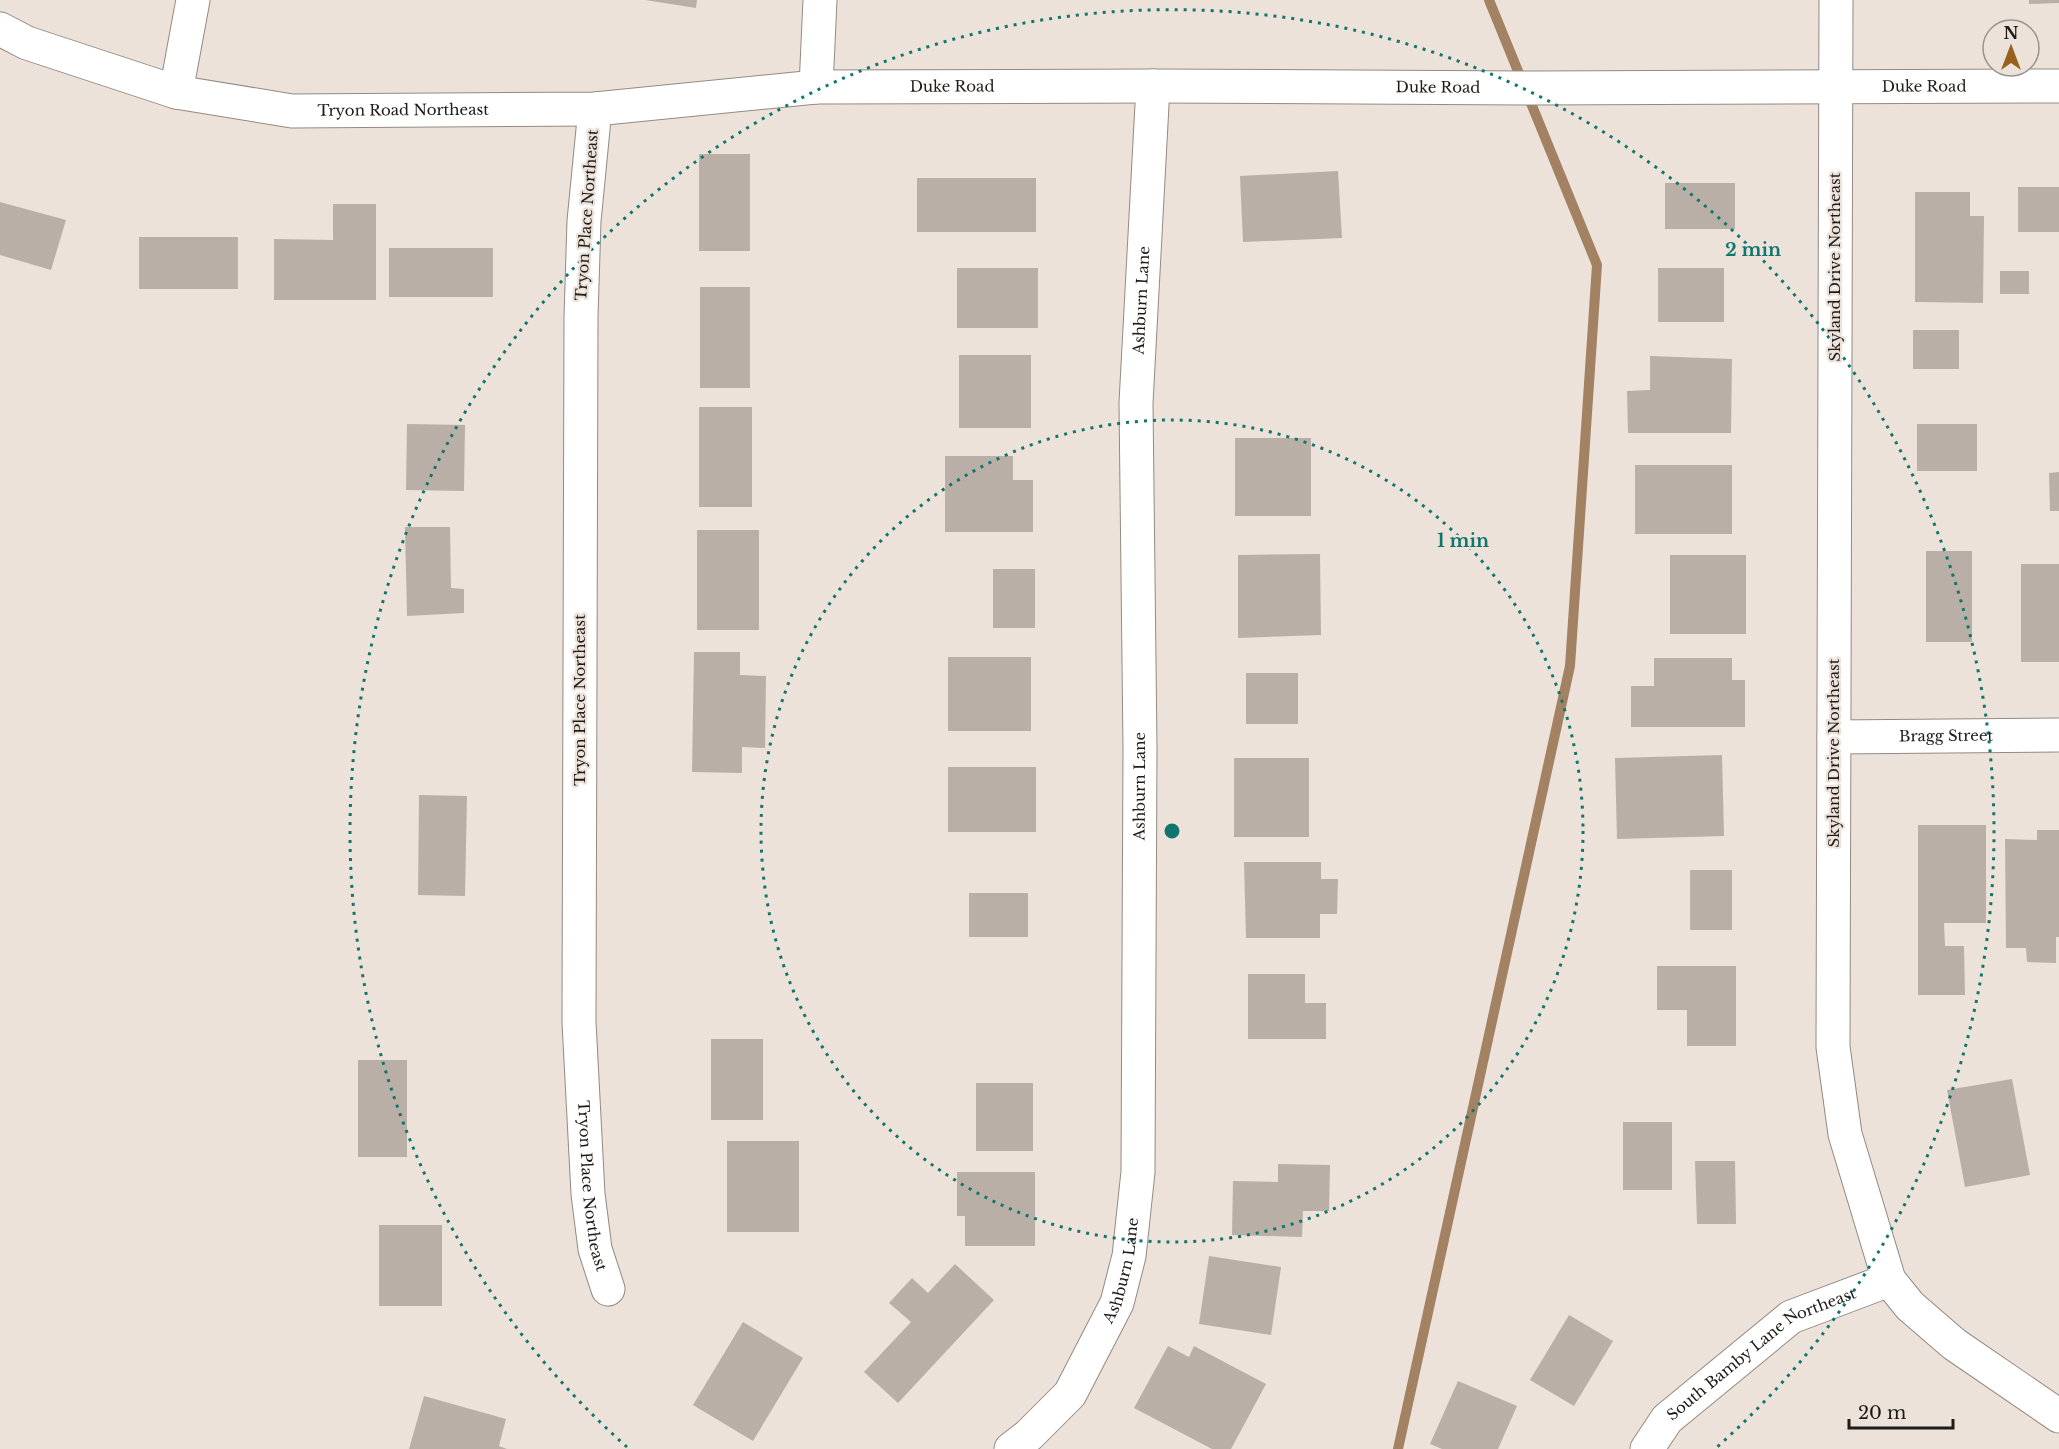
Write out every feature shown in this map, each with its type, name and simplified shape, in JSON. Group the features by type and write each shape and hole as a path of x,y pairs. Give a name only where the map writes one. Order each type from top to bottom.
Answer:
{"street":[{"path":"176,92 193,0"},
{"path":"816,87 820,0"},
{"name":"Skyland Drive Northeast","path":"1836,0 1833,1047 1845,1134 1889,1280 1910,1306 1954,1344 2059,1416"},
{"name":"Tryon Road Northeast","path":"0,29 27,44 176,92 292,111 595,109 816,87"},
{"name":"Ashburn Lane","path":"1011,1449 1029,1435 1070,1394 1117,1302 1129,1256 1137,1182 1140,748 1136,402 1154,86"},
{"name":"Duke Road","path":"816,87 2059,86"},
{"name":"Tryon Place Northeast","path":"595,109 584,221 580,317 579,1022 588,1194 595,1250 608,1289"},
{"name":"Bragg Street","path":"1834,736 2059,735"},
{"name":"South Bamby Lane Northeast","path":"1647,1449 1667,1419 1791,1317 1889,1280"}],"building":[{"path":"645,0 697,0 696,8"},
{"path":"2029,0 2059,0 2059,3 2029,4"},
{"path":"699,154 750,154 750,251 699,251"},
{"path":"1338,171 1342,238 1243,242 1240,176"},
{"path":"917,178 1036,178 1036,232 917,232"},
{"path":"1665,183 1735,183 1735,229 1665,229"},
{"path":"2018,187 2059,187 2059,232 2018,232"},
{"path":"1915,192 1970,192 1970,216 1984,216 1983,303 1915,302"},
{"path":"0,202 66,220 51,270 0,255"},
{"path":"333,204 376,204 376,300 274,300 274,239 333,240"},
{"path":"139,237 238,237 238,289 139,289"},
{"path":"389,248 493,248 493,297 389,297"},
{"path":"957,268 1038,268 1038,328 957,328"},
{"path":"1658,268 1724,268 1724,322 1658,322"},
{"path":"2000,271 2029,271 2029,294 2000,294"},
{"path":"700,287 750,287 750,388 700,388"},
{"path":"1913,330 1959,330 1959,369 1913,369"},
{"path":"959,355 1031,355 1031,428 959,428"},
{"path":"1650,356 1732,359 1731,433 1628,433 1627,391 1650,390"},
{"path":"699,407 752,407 752,507 699,507"},
{"path":"407,424 465,425 464,491 406,490"},
{"path":"1917,424 1977,424 1977,471 1917,471"},
{"path":"1235,438 1311,438 1311,516 1235,516"},
{"path":"945,456 1013,456 1013,480 1033,480 1033,532 945,532"},
{"path":"1635,465 1732,465 1732,534 1635,534"},
{"path":"2059,472 2059,511 2050,511 2049,473"},
{"path":"405,527 450,527 451,588 464,589 464,613 407,616"},
{"path":"697,530 759,530 759,630 697,630"},
{"path":"1926,551 1972,551 1972,642 1926,642"},
{"path":"1320,554 1321,635 1238,638 1238,555"},
{"path":"1670,555 1746,555 1746,634 1670,634"},
{"path":"2021,564 2059,564 2059,662 2021,662"},
{"path":"993,569 1035,569 1035,628 993,628"},
{"path":"694,652 740,652 740,675 766,676 765,748 742,747 742,773 692,772"},
{"path":"948,657 1031,657 1031,731 948,731"},
{"path":"1654,658 1732,658 1732,680 1745,680 1745,727 1631,727 1631,686 1654,686"},
{"path":"1246,673 1298,673 1298,724 1246,724"},
{"path":"1722,755 1724,836 1617,839 1615,758"},
{"path":"1234,758 1309,758 1309,837 1234,837"},
{"path":"948,767 1036,767 1036,832 948,832"},
{"path":"419,795 467,796 465,896 418,895"},
{"path":"1918,825 1986,825 1986,923 1944,923 1945,946 1964,946 1965,995 1918,995"},
{"path":"2037,830 2059,830 2059,937 2056,937 2056,963 2027,962 2026,948 2006,948 2005,839 2037,840"},
{"path":"1244,862 1321,862 1321,879 1338,879 1337,914 1320,914 1320,938 1246,938"},
{"path":"1690,870 1732,870 1732,930 1690,930"},
{"path":"969,893 1028,893 1028,937 969,937"},
{"path":"1657,966 1736,966 1736,1046 1687,1046 1687,1010 1657,1010"},
{"path":"1248,974 1305,974 1305,1003 1326,1003 1326,1039 1248,1039"},
{"path":"711,1039 763,1039 763,1120 711,1120"},
{"path":"358,1060 407,1060 407,1157 358,1157"},
{"path":"2012,1079 2030,1175 1965,1187 1947,1090"},
{"path":"976,1083 1033,1083 1033,1151 976,1151"},
{"path":"1623,1122 1672,1122 1672,1190 1623,1190"},
{"path":"727,1141 799,1141 799,1232 727,1232"},
{"path":"1695,1161 1735,1161 1736,1224 1697,1224"},
{"path":"1278,1164 1330,1165 1329,1211 1303,1211 1302,1237 1232,1235 1233,1181 1278,1182"},
{"path":"957,1172 1035,1172 1035,1246 965,1246 965,1216 957,1216"},
{"path":"379,1225 442,1225 442,1306 379,1306"},
{"path":"1209,1256 1281,1267 1271,1335 1199,1324"},
{"path":"955,1264 994,1300 898,1403 864,1372 911,1322 889,1303 912,1278 928,1293"},
{"path":"1569,1315 1613,1341 1574,1406 1530,1380"},
{"path":"743,1322 803,1358 753,1441 693,1405"},
{"path":"1168,1346 1189,1357 1194,1346 1266,1384 1231,1449 1212,1449 1134,1408"},
{"path":"1458,1381 1517,1406 1498,1449 1442,1449 1430,1444"},
{"path":"424,1396 506,1419 499,1446 507,1449 409,1449"}],"waterway":[{"path":"1398,1449 1570,666 1597,265 1489,0"}]}
